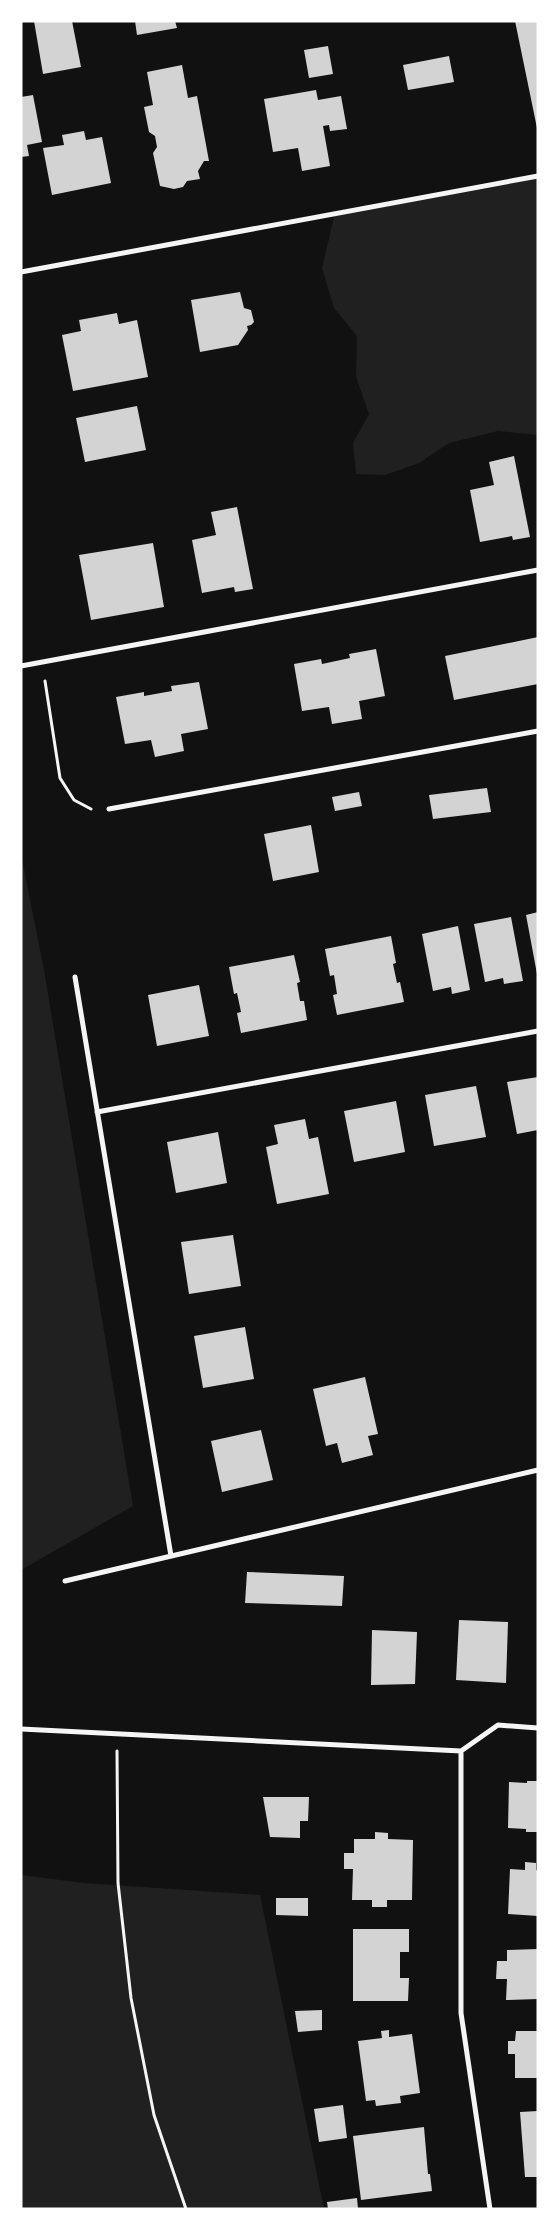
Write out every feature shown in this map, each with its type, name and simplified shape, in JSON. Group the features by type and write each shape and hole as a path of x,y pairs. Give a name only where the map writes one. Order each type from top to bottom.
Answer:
{"street":[{"path":"21,272 538,176"},
{"path":"21,666 538,570"},
{"path":"109,809 538,731"},
{"path":"75,977 171,1556"},
{"path":"97,1112 538,1031"},
{"path":"65,1581 538,1470"},
{"path":"21,1729 461,1751 498,1725 538,1728"},
{"path":"461,1751 461,2013 490,2209"}],"path":[{"path":"42,662 60,778 74,800 84,807 96,810 109,809"},
{"path":"117,1733 118,1883 131,1998 154,2115 186,2209"}],"shaded area":[{"path":"538,176 538,435 498,431 449,443 419,463 385,475 356,474 353,443 369,414 356,377 357,336 334,308 322,268 335,213"},
{"path":"21,854 44,970 133,1506 21,1570"},
{"path":"21,1875 84,1883 260,1895 324,2209 21,2209"}],"building":[{"path":"34,21 72,21 81,67 43,74"},
{"path":"135,21 175,21 177,28 137,35"},
{"path":"515,21 538,21 538,128 537,128"},
{"path":"328,46 333,74 309,78 304,50"},
{"path":"449,56 454,82 408,90 403,65"},
{"path":"182,65 188,98 197,96 209,161 204,161 198,171 200,179 187,181 183,187 174,189 160,186 153,153 157,147 155,136 149,132 144,107 153,105 147,72"},
{"path":"316,90 318,100 341,96 347,129 330,131 329,125 323,126 330,166 302,171 298,148 273,152 264,99"},
{"path":"33,95 42,142 27,145 29,156 21,157 21,97"},
{"path":"84,131 86,140 102,137 111,183 52,195 43,148 64,145 62,135"},
{"path":"240,292 244,308 251,310 254,322 247,326 248,330 238,345 200,352 191,300"},
{"path":"117,313 119,324 137,320 148,377 73,391 62,335 81,331 79,320"},
{"path":"137,406 146,450 85,462 76,418"},
{"path":"514,456 530,537 513,540 512,536 480,542 470,490 494,485 489,462"},
{"path":"237,507 253,589 235,592 234,587 202,593 192,540 216,535 211,512"},
{"path":"153,543 164,607 91,620 79,555"},
{"path":"538,637 538,684 454,700 445,656"},
{"path":"376,649 385,696 359,701 362,719 332,724 329,707 302,711 294,664 321,659 322,664 350,658 349,654"},
{"path":"199,682 208,729 181,734 184,751 155,757 151,740 125,744 116,697 144,692 144,696 172,691 171,686"},
{"path":"487,788 491,812 433,819 429,795"},
{"path":"359,792 362,806 335,811 332,797"},
{"path":"311,825 319,872 273,881 264,834"},
{"path":"538,912 538,974 537,974 526,915"},
{"path":"511,917 523,981 504,984 503,978 485,982 474,924"},
{"path":"458,926 470,990 452,994 451,987 433,991 422,934"},
{"path":"391,936 396,963 393,964 397,983 400,982 404,1002 337,1015 333,995 337,994 334,975 330,976 325,949"},
{"path":"294,955 300,982 297,983 300,1001 304,1001 307,1020 241,1033 237,1013 241,1012 237,993 234,994 229,967"},
{"path":"199,985 209,1036 157,1046 148,995"},
{"path":"538,1077 538,1130 517,1134 507,1082"},
{"path":"476,1086 486,1137 434,1146 425,1095"},
{"path":"396,1101 405,1152 354,1162 344,1111"},
{"path":"305,1119 309,1139 318,1137 329,1194 277,1204 266,1147 278,1144 274,1125"},
{"path":"218,1132 227,1183 176,1193 167,1142"},
{"path":"233,1235 241,1286 189,1294 181,1242"},
{"path":"245,1327 254,1379 203,1388 194,1336"},
{"path":"365,1377 378,1434 368,1436 373,1455 342,1463 337,1443 326,1446 313,1389"},
{"path":"261,1430 273,1480 222,1492 211,1441"},
{"path":"247,1572 344,1576 342,1606 245,1603"},
{"path":"459,1620 508,1622 506,1683 456,1680"},
{"path":"372,1630 417,1632 415,1684 371,1685"},
{"path":"527,1781 538,1781 538,1832 526,1832 526,1829 508,1828 509,1782 527,1783"},
{"path":"263,1797 309,1797 308,1821 300,1821 300,1838 270,1837"},
{"path":"375,1832 388,1833 388,1839 413,1840 412,1900 387,1900 387,1907 372,1907 372,1900 352,1900 353,1869 344,1869 344,1853 354,1853 354,1839 375,1839"},
{"path":"525,1862 536,1863 536,1870 538,1871 538,1916 508,1914 510,1869 525,1870"},
{"path":"276,1898 308,1898 308,1916 276,1915"},
{"path":"353,1929 409,1929 409,1952 400,1952 400,1978 409,1978 408,2001 353,2001"},
{"path":"538,1949 538,1999 506,2000 507,1979 496,1979 497,1961 507,1961 507,1950"},
{"path":"322,2010 322,2030 298,2032 295,2011"},
{"path":"389,2030 389,2037 412,2034 420,2093 400,2096 401,2103 376,2106 375,2100 366,2101 358,2041 382,2038 381,2031"},
{"path":"516,2031 538,2031 538,2078 515,2078 515,2054 508,2054 508,2041 515,2041"},
{"path":"343,2105 347,2138 319,2142 314,2109"},
{"path":"538,2111 538,2177 525,2177 520,2112"},
{"path":"424,2127 428,2174 430,2174 432,2191 361,2200 353,2136"},
{"path":"357,2198 358,2209 328,2209 327,2202"}]}
